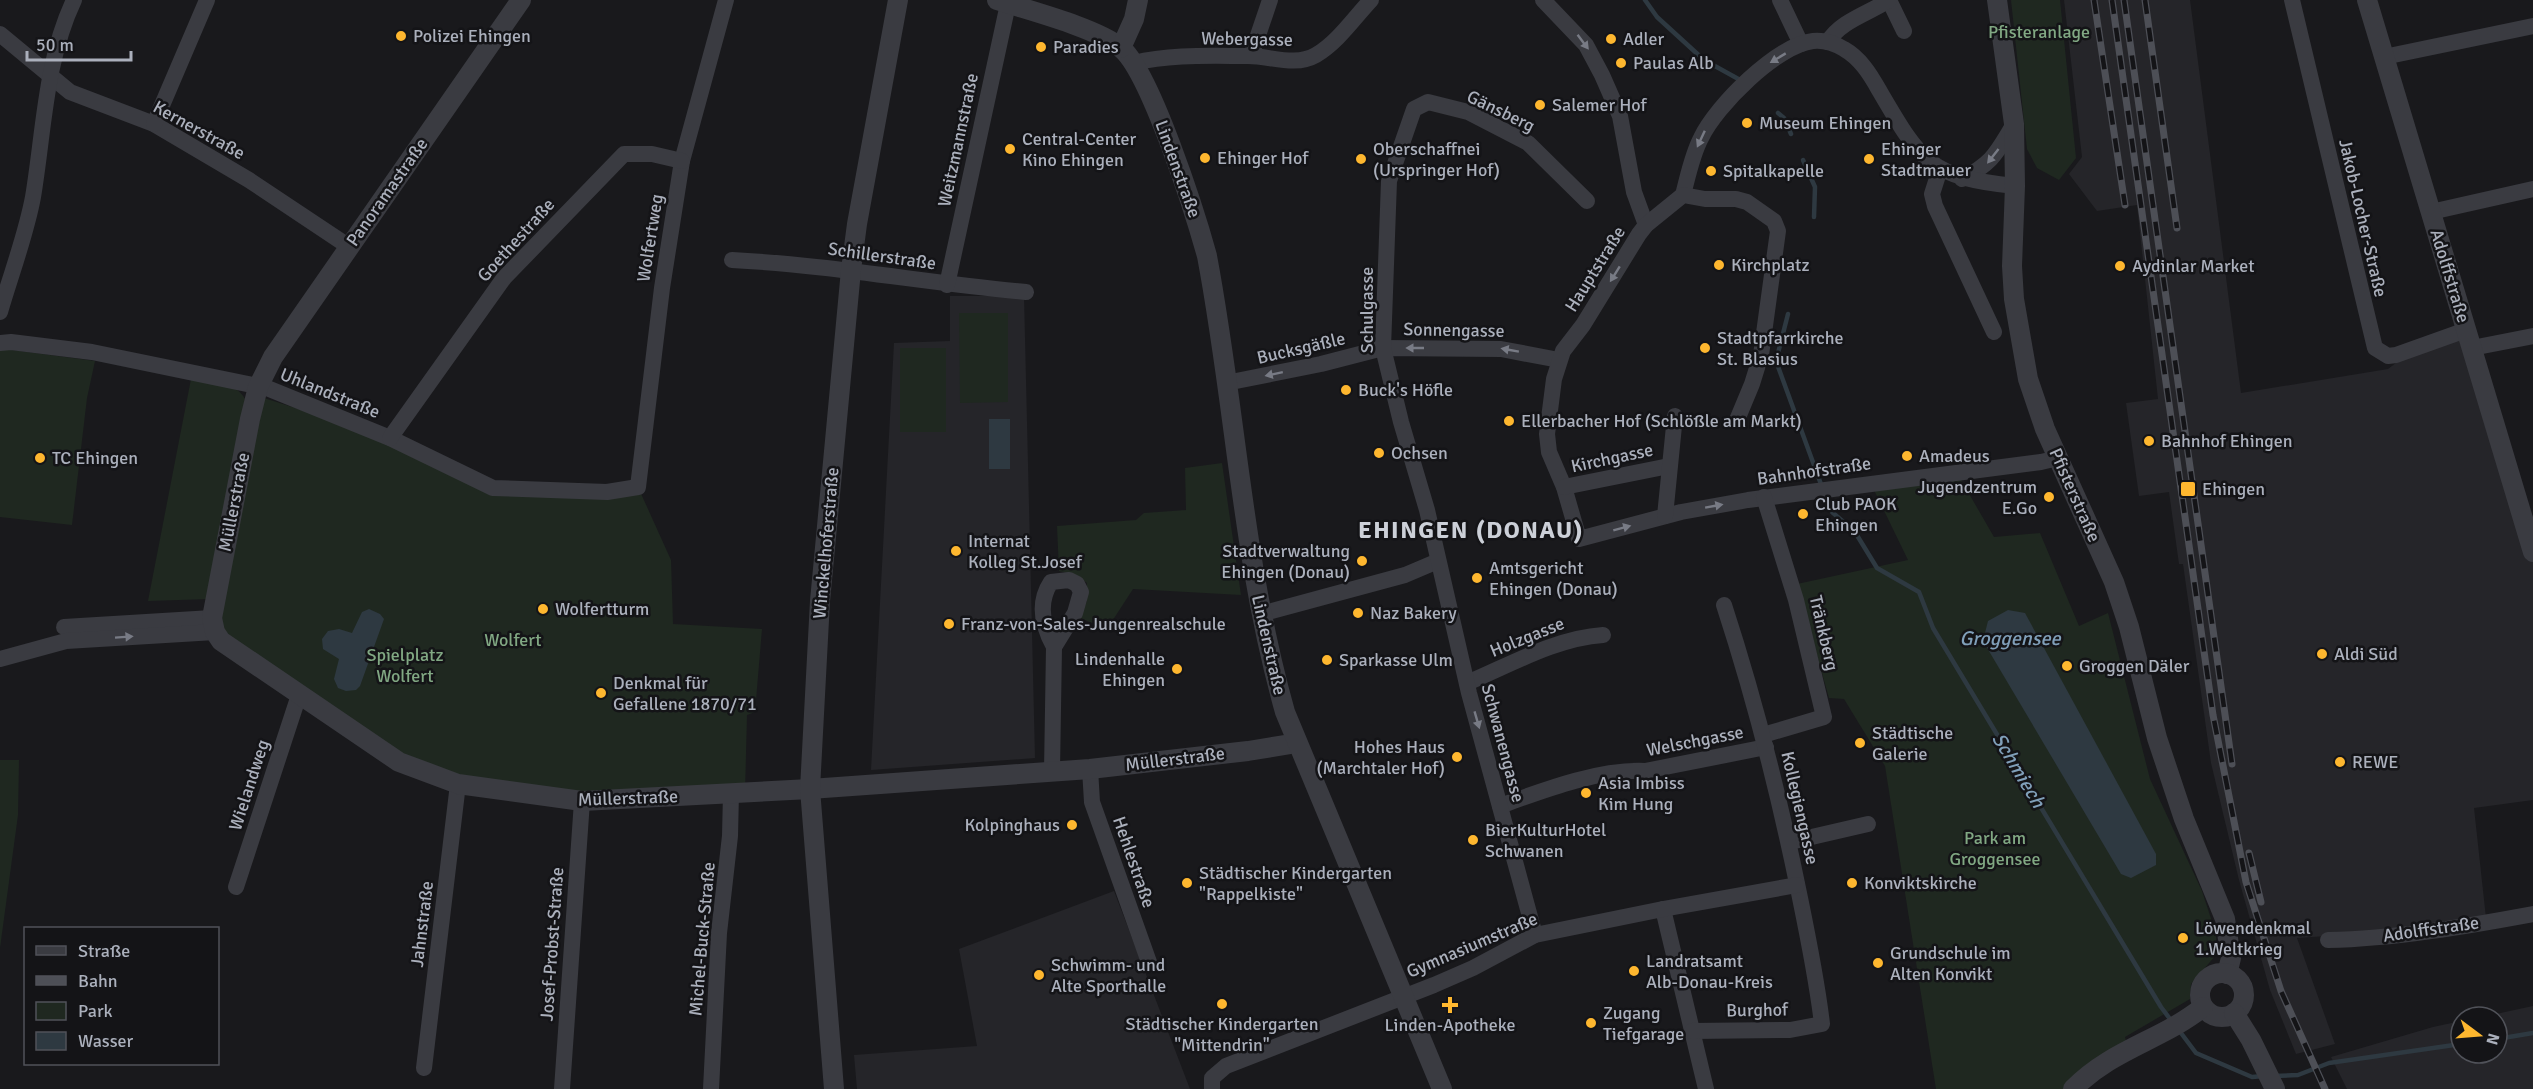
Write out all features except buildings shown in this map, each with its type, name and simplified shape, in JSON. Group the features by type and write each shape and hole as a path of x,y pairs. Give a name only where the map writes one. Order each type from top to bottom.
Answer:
{"street":[{"path":"0,312 33,199 51,76 63,23 74,0"},
{"path":"154,124 207,0"},
{"name":"Panoramastraße","path":"258,387 273,357 348,246 521,0"},
{"name":"Wolfertweg","path":"638,487 662,288 682,160 726,0"},
{"name":"Winckelhoferstraße","path":"834,1089 810,789 820,601 851,270 857,225 898,0"},
{"path":"1003,2 1093,33 1127,55 1138,0"},
{"path":"1251,56 1270,0"},
{"name":"Webergasse","path":"1127,55 1151,58 1251,56 1297,61 1308,59 1328,47 1371,0"},
{"name":"Hauptstraße","path":"1543,0 1586,45 1602,75 1620,116 1634,192 1646,225 1559,360 1551,397 1547,434 1551,460 1564,488 1579,539"},
{"path":"1780,0 1801,44"},
{"path":"1828,42 1841,28 1889,0 1904,31"},
{"name":"Pfisterstraße","path":"1997,0 2014,124 2015,186 2012,266 2016,310 2028,379 2045,429 2114,582 2129,627 2160,748 2184,819 2225,919 2231,958 2227,974"},
{"name":"Jakob-Locher-Straße","path":"2292,0 2375,348 2388,356 2469,339"},
{"name":"Adolffstraße","path":"2367,0 2469,339 2527,510 2533,552"},
{"name":"Weitzmannstraße","path":"947,285 1003,2"},
{"path":"2384,57 2533,26"},
{"name":"Kernerstraße","path":"0,34 70,92 154,124 249,180 348,246"},
{"path":"1646,225 1683,195 1701,139 1711,121 1736,92 1767,64 1801,44 1814,41 1828,42 1856,57 1870,74 1921,156 1940,169 1962,179 2015,186"},
{"name":"Lindenstraße","path":"1127,55 1155,108 1197,220 1212,286 1246,537 1273,670 1297,743 1442,1089"},
{"name":"Gänsberg","path":"1414,109 1428,102 1468,112 1523,141 1587,201"},
{"name":"Schulgasse","path":"1414,109 1389,181 1383,348 1401,422 1427,510 1438,561"},
{"path":"1962,179 1984,168 1994,157 2014,124"},
{"name":"Goethestraße","path":"390,438 504,278 624,154 652,154 682,160"},
{"path":"1940,169 1932,194 1935,206 1994,332"},
{"path":"2431,212 2533,189"},
{"path":"1683,195 1747,202 1774,221 1778,231 1761,355 1737,420"},
{"name":"Schillerstraße","path":"732,260 851,270 947,285 1026,292"},
{"path":"2469,339 2533,336"},
{"name":"Uhlandstraße","path":"0,343 11,342 92,352 267,388 390,438 493,488 607,492 638,487"},
{"name":"Bucksgäßle","path":"1226,383 1321,364 1383,348"},
{"name":"Sonnengasse","path":"1383,348 1501,349 1559,360"},
{"name":"Müllerstraße","path":"258,387 250,419 213,625 226,646 399,762 458,784 582,801 810,789 1090,769 1257,750 1297,743"},
{"name":"Kirchgasse","path":"1665,516 1674,416"},
{"name":"Bahnhofstraße","path":"1579,539 1665,516 1764,497 2058,458"},
{"name":"Kirchgasse","path":"1564,488 1669,466"},
{"name":"Tränkberg","path":"1764,497 1796,600 1824,717 1764,741"},
{"path":"1261,614 1405,575 1438,561"},
{"name":"Schwanengasse","path":"1438,561 1467,683 1535,935"},
{"name":"Kollegiengasse","path":"1724,605 1751,687 1790,842 1818,988 1822,1024"},
{"path":"0,659 65,634 213,625"},
{"name":"Holzgasse","path":"1467,683 1583,636 1603,635"},
{"path":"1052,771 1054,647"},
{"name":"Wielandweg","path":"236,887 299,696"},
{"name":"Welschgasse","path":"1500,806 1559,784 1632,770 1646,771 1764,741"},
{"name":"Hehlestraße","path":"1090,769 1092,802 1150,965"},
{"name":"Jahnstraße","path":"424,1068 458,784"},
{"name":"Michel-Buck-Straße","path":"711,1089 719,933 729,848 731,793"},
{"name":"Josef-Probst-Straße","path":"562,1089 582,801"},
{"path":"1790,842 1868,824"},
{"name":"Gymnasiumstraße","path":"1212,1084 1226,1066 1473,968 1535,935 1797,885"},
{"path":"1663,909 1706,1089"},
{"name":"Adolffstraße","path":"2328,940 2351,940 2431,930 2533,914"},
{"path":"2073,1089 2097,1066 2196,1012 2220,1017 2234,1013 2242,1002 2242,987 2238,981 2227,974 2215,974 2203,982 2196,1012"},
{"path":"2234,1013 2259,1055 2275,1089"},
{"name":"Burghof","path":"1692,1030 1790,1030 1822,1024"}],"shaded area":[{"path":"2064,0 2190,0 2241,393 2388,369 2417,347 2458,332 2527,512 2533,516 2533,800 2474,808 2486,918 2356,934 2297,938 2335,1044 2296,1054 2270,990 2239,880 2211,763 2183,564 2179,564 2169,492 2139,496 2126,403 2158,399 2137,205 2097,211 2069,174 2082,157"},
{"name":"Internat Kolleg St.Josef","path":"950,296 1024,296 1035,758 871,770 894,343 950,341"},
{"path":"1114,891 1190,1089 857,1089 854,1055 977,1046 959,949"},
{"path":"2533,1006 2533,1089 2347,1089 2331,1057 2449,1024 2449,1065 2509,1065 2509,1011"}],"green space":[{"name":"Pfisteranlage","path":"2011,0 2060,0 2076,158 2059,180 2037,168 2027,149"},
{"path":"959,313 1008,313 1008,402 960,403"},
{"path":"900,348 946,348 946,432 900,432"},
{"name":"TC Ehingen","path":"0,350 95,361 87,398 72,525 0,517"},
{"path":"191,379 229,386 241,393 245,399 210,599 148,601"},
{"name":"Wolfert","path":"264,398 390,438 493,488 638,487 671,560 673,624 762,629 755,712 747,715 745,793 582,801 399,762 215,632"},
{"path":"1222,463 1241,595 1133,589 1107,629 1080,618 1087,601 1087,583 1076,575 1059,571 1057,526 1136,520 1144,513 1186,510 1185,468"},
{"name":"Park am Groggensee","path":"1960,478 1994,537 2040,533 2079,626 2108,613 2150,779 2202,891 2216,934 2216,955 2191,984 2190,999 2125,1037 2128,1049 2073,1089 1936,1089 1885,766 1844,699 1829,698 1797,584 1908,560 1874,490"},
{"path":"0,760 19,760 18,815 0,948"}],"water":[{"path":"989,419 1010,419 1010,469 989,469"},
{"path":"369,609 380,614 384,619 360,686 356,690 346,691 338,688 334,679 339,659 323,649 322,639 328,631 339,629 352,633 362,612"},
{"name":"Groggensee","path":"2008,610 2025,613 2156,854 2156,865 2131,878 2121,874 1983,641 1988,621"}],"waterway":[{"name":"Schmiech","path":"1645,0 1657,17 1704,60 1742,81"},
{"name":"Schmiech","path":"1778,113 1784,118 1791,134"},
{"name":"Schmiech","path":"1803,160 1815,187 1814,217"},
{"name":"Schmiech","path":"1788,314 1776,361 1822,487"},
{"name":"Schmiech","path":"1825,495 1832,512 1855,532 1877,568 1919,592 1933,628 2161,1007 2173,1023"},
{"name":"Schmiech","path":"2178,1029 2196,1053 2252,1077 2264,1076"},
{"name":"Schmiech","path":"2509,1037 2533,1033"},
{"name":"Schmiech","path":"2275,1076 2298,1075 2329,1063 2449,1046"}],"railway":[{"path":"2094,0 2125,205"},
{"path":"2112,0 2213,715 2246,882 2281,991 2325,1089"},
{"path":"2124,0 2232,764"},
{"path":"2145,0 2177,228"},
{"path":"2249,853 2261,902"}],"place":[{"name":"Polizei Ehingen","path":"401,36"},
{"name":"Adler","path":"1611,39"},
{"name":"Paradies","path":"1041,47"},
{"name":"Paulas Alb","path":"1621,63"},
{"name":"Salemer Hof","path":"1540,105"},
{"name":"Museum Ehingen","path":"1747,123"},
{"name":"Central-Center Kino Ehingen","path":"1010,149"},
{"name":"Ehinger Hof","path":"1205,158"},
{"name":"Oberschaffnei (Urspringer Hof)","path":"1361,159"},
{"name":"Ehinger Stadtmauer","path":"1869,159"},
{"name":"Spitalkapelle","path":"1711,171"},
{"name":"Kirchplatz","path":"1719,265"},
{"name":"Aydinlar Market","path":"2120,266"},
{"name":"Stadtpfarrkirche St. Blasius","path":"1705,348"},
{"name":"Buck's Höfle","path":"1346,390"},
{"name":"Ellerbacher Hof (Schlößle am Markt)","path":"1509,421"},
{"name":"Bahnhof Ehingen","path":"2149,441"},
{"name":"Ochsen","path":"1379,453"},
{"name":"Amadeus","path":"1907,456"},
{"name":"TC Ehingen","path":"40,458"},
{"name":"Ehingen","path":"2188,489"},
{"name":"Jugendzentrum E.Go","path":"2049,497"},
{"name":"Club PAOK Ehingen","path":"1803,514"},
{"name":"Internat Kolleg St.Josef","path":"956,551"},
{"name":"Stadtverwaltung Ehingen (Donau)","path":"1362,561"},
{"name":"Amtsgericht Ehingen (Donau)","path":"1477,578"},
{"name":"Wolfertturm","path":"543,609"},
{"name":"Naz Bakery","path":"1358,613"},
{"name":"Franz-von-Sales-Jungenrealschule","path":"949,624"},
{"name":"Aldi Süd","path":"2322,654"},
{"name":"Sparkasse Ulm","path":"1327,660"},
{"name":"Groggen Däler","path":"2067,666"},
{"name":"Lindenhalle Ehingen","path":"1177,669"},
{"name":"Denkmal für Gefallene 1870/71","path":"601,693"},
{"name":"Städtische Galerie","path":"1860,743"},
{"name":"Hohes Haus (Marchtaler Hof)","path":"1457,757"},
{"name":"REWE","path":"2340,762"},
{"name":"Asia Imbiss Kim Hung","path":"1586,793"},
{"name":"Kolpinghaus","path":"1072,825"},
{"name":"BierKulturHotel Schwanen","path":"1473,840"},
{"name":"Städtischer Kindergarten \"Rappelkiste\"","path":"1187,883"},
{"name":"Konviktskirche","path":"1852,883"},
{"name":"Löwendenkmal 1.Weltkrieg","path":"2183,938"},
{"name":"Grundschule im Alten Konvikt","path":"1878,963"},
{"name":"Landratsamt Alb-Donau-Kreis","path":"1634,971"},
{"name":"Schwimm- und Alte Sporthalle","path":"1039,975"},
{"name":"Städtischer Kindergarten \"Mittendrin\"","path":"1222,1004"},
{"name":"Linden-Apotheke","path":"1450,1005"},
{"name":"Zugang Tiefgarage","path":"1591,1023"}],"district":[{"name":"EHINGEN (DONAU)","path":"1471,530"}],"park label":[{"name":"Spielplatz Wolfert","path":"405,665"}]}
